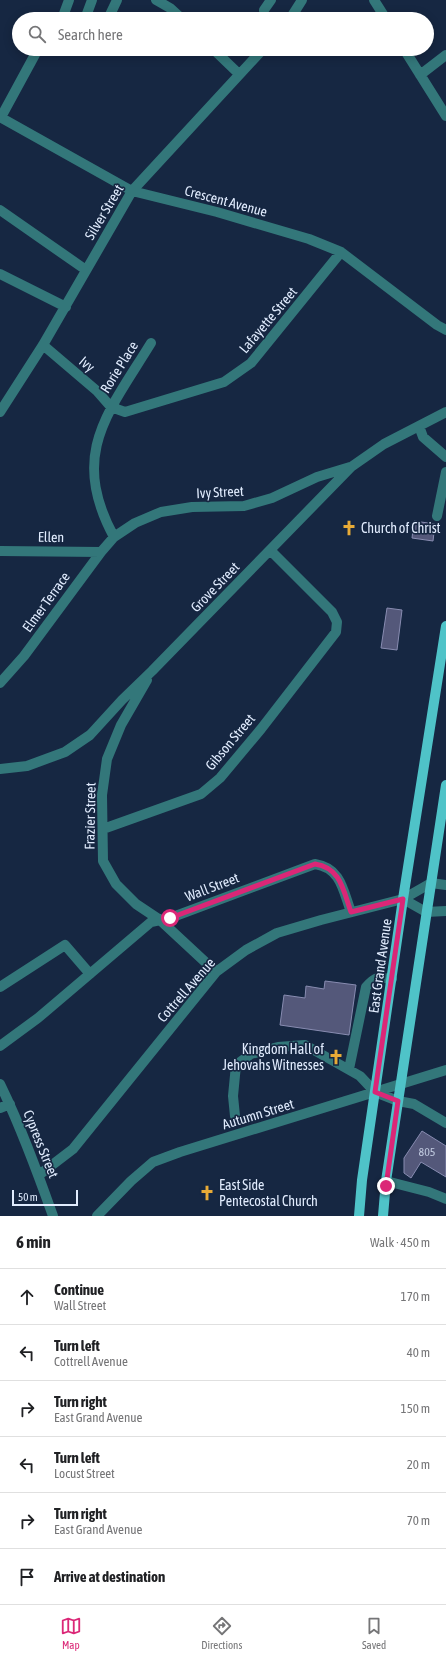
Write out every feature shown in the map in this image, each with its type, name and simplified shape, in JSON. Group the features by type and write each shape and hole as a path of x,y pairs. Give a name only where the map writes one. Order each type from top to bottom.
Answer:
{"main road":[{"name":"East Grand Avenue","path":"359,1216 362,1180 403,899 445,646 446,626"},
{"path":"383,1216 386,1181 426,912 442,834 446,785"}],"street":[{"path":"65,12 69,0"},
{"path":"88,12 92,0"},
{"path":"111,12 116,0"},
{"path":"156,0 174,12"},
{"path":"264,12 271,0"},
{"path":"294,12 302,0"},
{"path":"374,0 382,12"},
{"path":"420,75 446,55"},
{"path":"1,117 34,56"},
{"path":"220,56 239,74"},
{"name":"Silver Street","path":"0,412 66,307 132,191 256,56"},
{"path":"408,56 446,116"},
{"name":"Crescent Avenue","path":"1,117 132,191 217,212 302,237 341,252 442,327 446,338"},
{"path":"0,210 86,270"},
{"name":"Lafayette Street","path":"111,407 124,412 224,382 230,378 251,363 341,252"},
{"path":"0,274 66,307"},
{"name":"Rorie Place","path":"114,537 103,517 95,491 92,465 97,442 111,407 151,343"},
{"name":"Ivy","path":"43,345 97,391 111,407"},
{"name":"Grove Street","path":"0,769 28,766 65,752 90,735 122,700 351,466 384,444 446,412"},
{"path":"419,426 423,437 446,457"},
{"name":"Ivy Street","path":"114,537 135,523 161,512 192,507 244,506 272,498 317,477 351,466"},
{"path":"437,516 446,472"},
{"name":"Elmer Terrace","path":"0,684 24,656 101,552 114,537"},
{"name":"Gibson Street","path":"103,829 201,794 220,778 261,729 336,632 337,622 332,612 270,550"},
{"name":"Ellen","path":"0,551 101,552"},
{"name":"Frazier Street","path":"152,671 121,726 107,759 102,795 103,861 116,884 136,904 160,920 216,972"},
{"name":"Wall Street","path":"0,1046 38,1018 151,922 170,918 315,864 326,866 336,874 351,912"},
{"path":"431,883 446,885"},
{"name":"Cottrell Avenue","path":"39,1175 73,1149 216,972 246,950 277,933 403,899 431,883"},
{"path":"403,899 426,912 446,911"},
{"path":"0,987 65,946 90,974"},
{"path":"349,1069 366,987 378,977 392,979"},
{"path":"235,1116 233,1096 236,1065 251,1054 278,1047 306,1044 360,1076 375,1092 398,1101 414,1104 446,1123"},
{"name":"Autumn Street","path":"96,1216 131,1181 153,1162 180,1152 446,1070"},
{"name":"Cypress Street","path":"0,1084 10,1104 39,1175 53,1216"},
{"path":"0,1108 10,1104"},
{"path":"386,1181 429,1192 446,1199"}],"building":[{"path":"414,521 435,524 433,541 412,538"},
{"path":"387,608 402,610 397,650 381,648"},
{"path":"325,981 356,985 349,1035 280,1025 284,995 305,998 306,986 324,989"},
{"path":"422,1131 446,1146 446,1177 421,1162 411,1178 404,1173 404,1158"}],"place":[{"name":"Church of Christ","path":"349,528"},
{"name":"Kingdom Hall of Jehovahs Witnesses","path":"336,1057"},
{"name":"East Side Pentecostal Church","path":"207,1193"}],"route":[{"path":"170,918 315,864 326,866 336,874 351,912 403,899 375,1092 398,1101 386,1186"}]}
